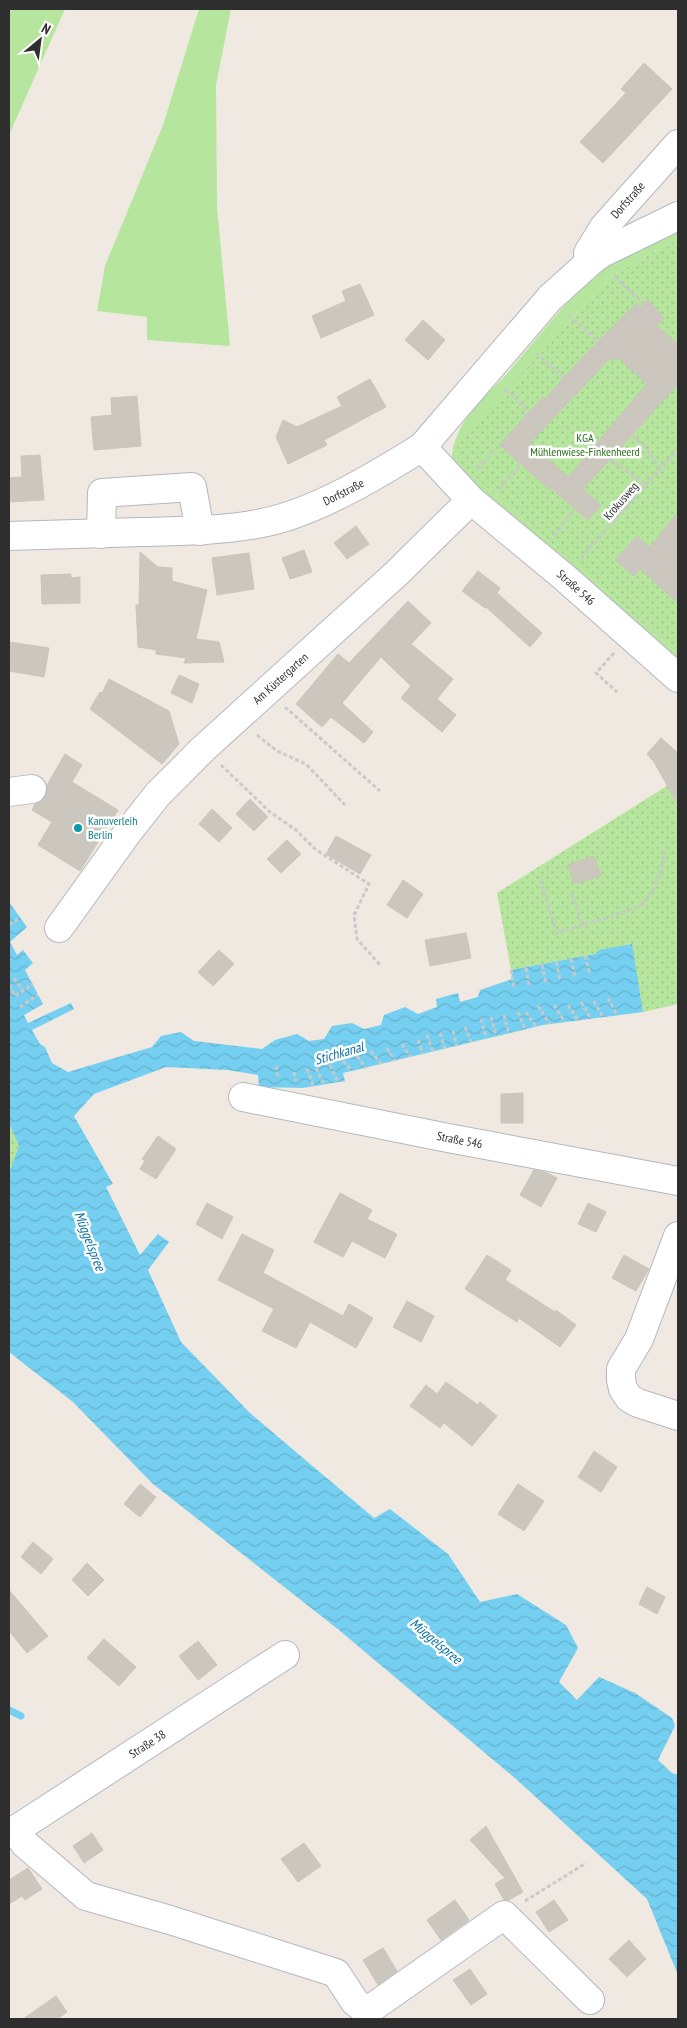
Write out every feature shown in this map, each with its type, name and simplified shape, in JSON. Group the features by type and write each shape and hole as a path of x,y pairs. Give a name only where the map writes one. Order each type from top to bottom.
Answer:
{"street":[{"name":"Dorfstraße","path":"591,261 588,253 604,227 678,144"},
{"path":"637,190 670,220"},
{"name":"Dorfstraße","path":"9,536 200,531 263,523 296,514 329,499 395,464 422,446 550,298 591,261 602,253 670,220"},
{"path":"422,446 480,489"},
{"path":"101,534 102,493 192,487 200,531"},
{"name":"Straße 546","path":"480,489 564,578 678,678"},
{"name":"Am Küstergarten","path":"59,928 128,832 158,794 184,767 397,573 480,489"},
{"name":"Straße 546","path":"243,1098 678,1181"},
{"path":"678,1236 639,1339 622,1369 623,1389 630,1398 678,1416"},
{"name":"Straße 38","path":"12,1832 285,1654"},
{"path":"12,1832 86,1896 170,1920 336,1973 355,2002 364,2009 373,2007 504,1915 590,2000"}],"path":[{"path":"614,275 631,293 644,303"},
{"path":"573,318 597,341"},
{"path":"538,356 564,378"},
{"path":"507,390 524,406 525,414 542,429"},
{"path":"633,436 646,448 660,470"},
{"name":"Krokusweg","path":"576,564 678,449"},
{"path":"480,489 494,450"},
{"path":"609,459 646,485"},
{"path":"480,489 523,462"},
{"path":"551,541 574,509"},
{"path":"617,692 596,674 620,647"},
{"path":"280,703 380,791"},
{"path":"250,730 277,751 306,764 345,805"},
{"path":"217,761 270,812 296,830 315,849 369,884 354,915 357,939 382,966"},
{"path":"540,880 557,933 640,905 655,885 660,874 665,851"},
{"path":"572,894 582,924"},
{"path":"9,925 20,918"},
{"path":"585,956 590,974"},
{"path":"571,959 575,977"},
{"path":"556,962 560,980"},
{"path":"542,965 546,984"},
{"path":"526,968 529,985"},
{"path":"511,970 514,988"},
{"path":"14,978 23,991"},
{"path":"9,985 15,996 33,984"},
{"path":"20,1007 38,995"},
{"path":"608,998 617,1015"},
{"path":"594,1001 603,1017"},
{"path":"581,1002 592,1019"},
{"path":"554,1005 565,1022"},
{"path":"568,1005 578,1020"},
{"path":"538,1006 550,1024"},
{"path":"518,1012 525,1029"},
{"path":"526,1012 536,1027"},
{"path":"504,1014 509,1033"},
{"path":"491,1017 496,1036"},
{"path":"481,1019 486,1038"},
{"path":"465,1027 471,1042"},
{"path":"453,1031 457,1046"},
{"path":"440,1033 445,1049"},
{"path":"427,1035 433,1052"},
{"path":"418,1040 423,1054"},
{"path":"402,1044 410,1057"},
{"path":"387,1048 395,1061"},
{"path":"371,1051 380,1064"},
{"path":"356,1056 366,1068"},
{"path":"343,1061 352,1071"},
{"path":"330,1065 338,1082"},
{"path":"316,1068 324,1084"},
{"path":"307,1069 313,1086"},
{"path":"504,1915 586,1863"}],"green space":[{"path":"9,9 65,9 9,135"},
{"path":"199,9 231,9 216,85 217,207 230,346 147,340 147,317 97,311 105,266 163,125"},
{"path":"678,229 678,240 651,253 609,278 457,446 458,462 678,654 678,666 517,529 452,463 452,457 456,437 469,414 482,398 506,375 580,290 593,278 625,256"},
{"name":"KGA Mühlenwiese-Finkenheerd","path":"678,240 678,654 458,462 457,445 609,278 651,253"},
{"path":"678,779 678,1004 643,1012 631,944 585,956 511,970 497,893"},
{"path":"9,1123 19,1146 9,1173"}],"water":[{"path":"9,902 27,927 10,942 17,955 23,950 33,963 25,970 43,1004 24,1015 28,1023 71,1003 74,1009 32,1030 40,1044 45,1047 52,1063 68,1072 152,1047 161,1036 181,1032 194,1041 262,1049 275,1040 297,1034 309,1041 324,1039 332,1026 352,1023 364,1029 381,1025 384,1015 405,1007 418,1014 437,1007 436,999 458,993 460,1002 478,997 480,990 512,979 511,970 595,954 599,950 632,944 643,1012 543,1025 343,1073 345,1081 303,1088 259,1087 258,1075 228,1070 166,1067 94,1094 74,1116 113,1184 106,1187 140,1255 158,1234 169,1242 148,1270 181,1342 250,1413 374,1518 390,1509 448,1554 480,1602 517,1594 566,1625 578,1648 559,1682 577,1700 599,1677 635,1693 672,1718 675,1726 658,1760 672,1773 678,1775 678,1975 647,1899 516,1779 339,1630 153,1484 73,1402 9,1352 9,1173 19,1146 9,1123"}],"building":[{"path":"644,63 672,89 603,163 580,142 626,93 621,89"},
{"path":"360,284 374,315 321,338 312,316 346,301 342,291"},
{"path":"648,300 664,318 656,325 678,344 678,384 583,489 601,505 588,520 499,445 543,397 545,399 622,317 637,303 640,307","holes":["617,357 647,384 568,477 530,443 610,358 613,361"]},
{"path":"423,320 445,340 428,360 405,340"},
{"path":"370,379 386,407 324,440 327,445 288,464 276,437 283,420 297,427 342,406 337,397"},
{"path":"137,396 141,446 94,450 91,417 112,415 111,398"},
{"path":"40,455 44,500 9,502 9,478 22,477 21,456"},
{"path":"678,512 678,603 640,569 634,576 615,560 637,536 650,547"},
{"path":"356,526 369,544 347,559 334,543"},
{"path":"304,550 312,572 290,579 282,558"},
{"path":"140,552 158,567 172,568 172,581 207,590 196,639 219,642 224,662 184,663 186,658 156,654 156,650 138,647 136,605 139,605"},
{"path":"249,553 254,589 217,595 212,558"},
{"path":"478,571 500,588 497,593 542,633 530,647 486,607 462,591"},
{"path":"71,574 71,578 80,577 80,603 42,604 41,575"},
{"path":"408,601 431,623 411,644 453,679 437,699 456,715 442,732 401,698 411,686 381,657 342,703 373,732 364,743 331,717 322,727 296,704 338,654 349,663"},
{"path":"9,642 49,648 44,677 9,671"},
{"path":"179,675 199,684 192,703 171,693"},
{"path":"109,679 169,711 179,744 162,764 90,709 100,692 102,693"},
{"path":"661,738 678,753 678,805 654,762 647,754"},
{"name":"Kanuverleih Berlin","path":"65,754 82,765 72,782 118,810 80,871 38,845 52,822 32,810 35,804 42,801 46,795 47,785"},
{"path":"250,799 268,817 254,831 236,814"},
{"path":"212,809 232,828 219,842 199,824"},
{"path":"336,836 371,855 360,874 326,854"},
{"path":"287,840 301,854 281,873 267,859"},
{"path":"594,856 601,876 574,884 568,865"},
{"path":"403,880 423,894 407,918 387,905"},
{"path":"466,933 471,958 430,966 425,940"},
{"path":"219,950 234,964 213,986 198,972"},
{"path":"523,1093 523,1123 501,1123 501,1094"},
{"path":"158,1136 176,1149 156,1179 140,1169 145,1161 142,1159"},
{"path":"534,1170 545,1172 557,1178 541,1207 520,1195"},
{"path":"340,1193 372,1210 367,1219 397,1234 385,1258 352,1241 343,1257 314,1242"},
{"path":"207,1203 233,1217 222,1239 196,1224"},
{"path":"588,1203 606,1212 596,1232 578,1224"},
{"path":"242,1234 274,1250 263,1273 343,1316 349,1304 373,1318 356,1348 310,1322 296,1348 262,1331 274,1309 218,1280"},
{"path":"487,1255 511,1270 505,1280 555,1312 556,1310 576,1325 560,1347 519,1318 517,1322 465,1289"},
{"path":"624,1255 649,1269 636,1291 612,1278"},
{"path":"407,1301 434,1316 421,1342 393,1327"},
{"path":"446,1382 478,1405 480,1402 497,1416 472,1446 444,1423 440,1428 410,1406 426,1385 437,1394"},
{"path":"594,1451 617,1467 601,1492 578,1477"},
{"path":"140,1484 156,1497 140,1517 124,1504"},
{"path":"518,1484 544,1501 524,1531 498,1514"},
{"path":"33,1542 53,1559 41,1574 21,1557"},
{"path":"87,1563 104,1580 88,1596 72,1580"},
{"path":"647,1587 665,1597 657,1614 639,1604"},
{"path":"9,1590 48,1636 27,1653 9,1631"},
{"path":"104,1639 136,1667 119,1686 87,1658"},
{"path":"198,1641 217,1665 198,1680 179,1656"},
{"path":"486,1826 523,1892 509,1900 504,1900 495,1884 505,1878 470,1840"},
{"path":"92,1833 103,1850 84,1863 73,1846"},
{"path":"304,1843 321,1866 298,1882 281,1859"},
{"path":"28,1868 42,1889 25,1900 22,1896 9,1904 9,1880"},
{"path":"455,1900 469,1920 441,1940 427,1920"},
{"path":"554,1900 568,1920 549,1932 536,1912"},
{"path":"629,1940 646,1959 627,1977 609,1959"},
{"path":"383,1948 397,1971 378,1985 363,1960"},
{"path":"470,1969 487,1994 471,2005 453,1980"},
{"path":"56,1996 67,2012 57,2019 23,2019"}],"waterway":[{"path":"9,1710 21,1716"}],"place":[{"name":"Kanuverleih Berlin","path":"78,828"}],"water label":[{"name":"Stichkanal","path":"339,1053"},
{"name":"Müggelspree","path":"90,1241"},
{"name":"Müggelspree","path":"436,1641"}]}
